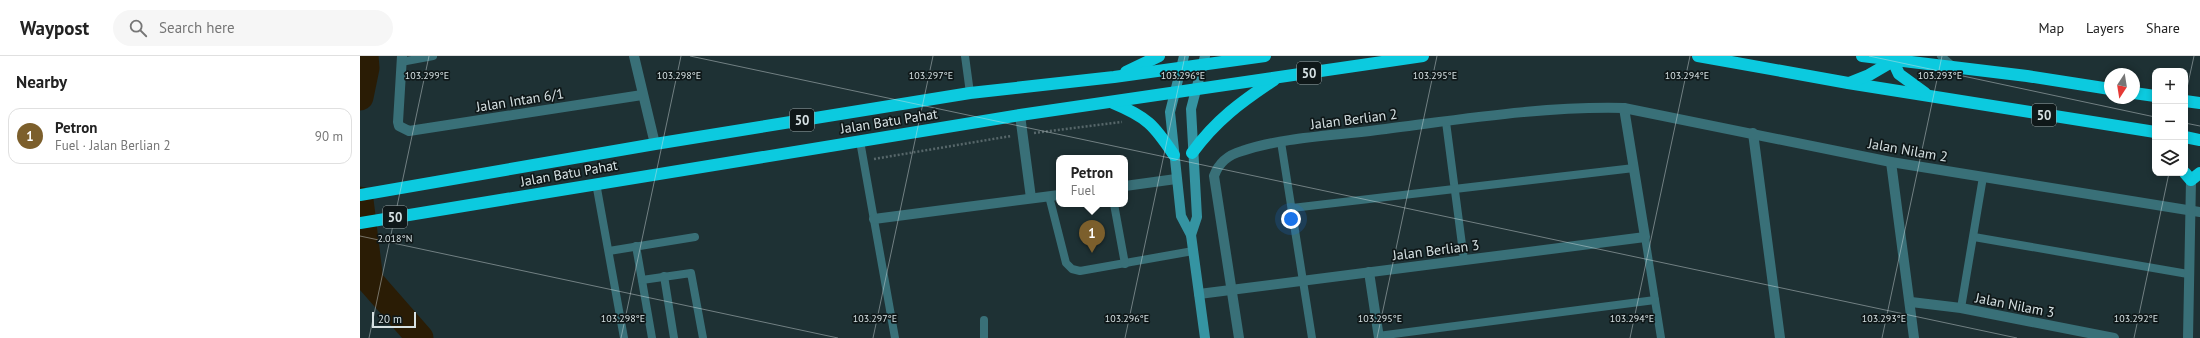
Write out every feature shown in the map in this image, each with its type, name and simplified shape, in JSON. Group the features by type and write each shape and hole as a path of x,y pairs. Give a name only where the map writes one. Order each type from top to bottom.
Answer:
{"highway":[{"path":"1114,78 1158,56"},
{"name":"Jalan Batu Pahat","path":"360,195 654,144 970,93 1114,78 1182,62 1265,56"},
{"name":"Jalan Batu Pahat","path":"360,223 596,183 1020,115 1423,56"},
{"name":"50","path":"1698,56 1848,83 2149,132"},
{"path":"1862,56 1894,58 2104,88"},
{"path":"1848,83 1869,75 1894,58"},
{"path":"1894,58 1899,74 1913,86 1933,97"},
{"path":"1192,153 1207,133 1229,111 1277,78"},
{"path":"2140,94 2152,96"},
{"path":"2188,101 2200,103"},
{"path":"1112,102 1147,119 1157,129 1174,155"},
{"path":"2188,138 2200,140"}],"street":[{"path":"634,56 654,144"},
{"name":"Jalan Intan 6/1","path":"402,59 398,122 403,129 409,131 420,131 642,95"},
{"path":"1191,235 1197,217 1192,153 1191,109 1204,60"},
{"path":"1182,62 1170,112 1181,216 1191,235 1205,338"},
{"name":"Jalan Berlian 2","path":"1238,338 1214,176 1217,166 1231,155 1282,142 1446,122 1589,108 1624,108"},
{"path":"1624,108 1645,237"},
{"name":"Jalan Nilam 2","path":"1624,108 1891,162 2200,212"},
{"path":"1020,115 1031,198"},
{"path":"1752,134 1780,338"},
{"path":"1891,162 1911,302 1914,338"},
{"path":"2188,338 2188,274 2192,175"},
{"path":"1128,186 1176,179"},
{"path":"874,219 1054,195"},
{"name":"Jalan Berlian 3","path":"1199,294 1645,237"},
{"path":"1369,272 1379,337"},
{"name":"Jalan Nilam 3","path":"1911,302 1961,308 2114,338"}],"lane":[{"path":"402,59 433,56"},
{"path":"965,56 970,93"},
{"path":"1941,56 1956,68"},
{"path":"1446,122 1464,260"},
{"path":"860,141 895,338"},
{"path":"1282,142 1312,338"},
{"path":"1292,208 1634,168"},
{"path":"1961,308 1983,177"},
{"path":"596,183 624,338"},
{"path":"1054,195 1056,206"},
{"path":"1056,207 1066,263 1072,269 1080,271 1193,251"},
{"path":"1115,207 1125,264"},
{"path":"609,251 695,237"},
{"path":"1645,237 1661,338"},
{"path":"1974,237 2188,274"},
{"path":"636,246 652,338"},
{"path":"642,280 689,272 692,274 703,338"},
{"path":"664,276 674,338"},
{"path":"1379,337 1655,300"},
{"path":"984,320 984,338"}],"path":[{"path":"863,160 1123,122"}],"waterway":[{"path":"360,97 366,68 365,56"},
{"path":"360,200 370,281 420,338"}],"place":[{"name":"Petron","path":"1092,253"}]}
